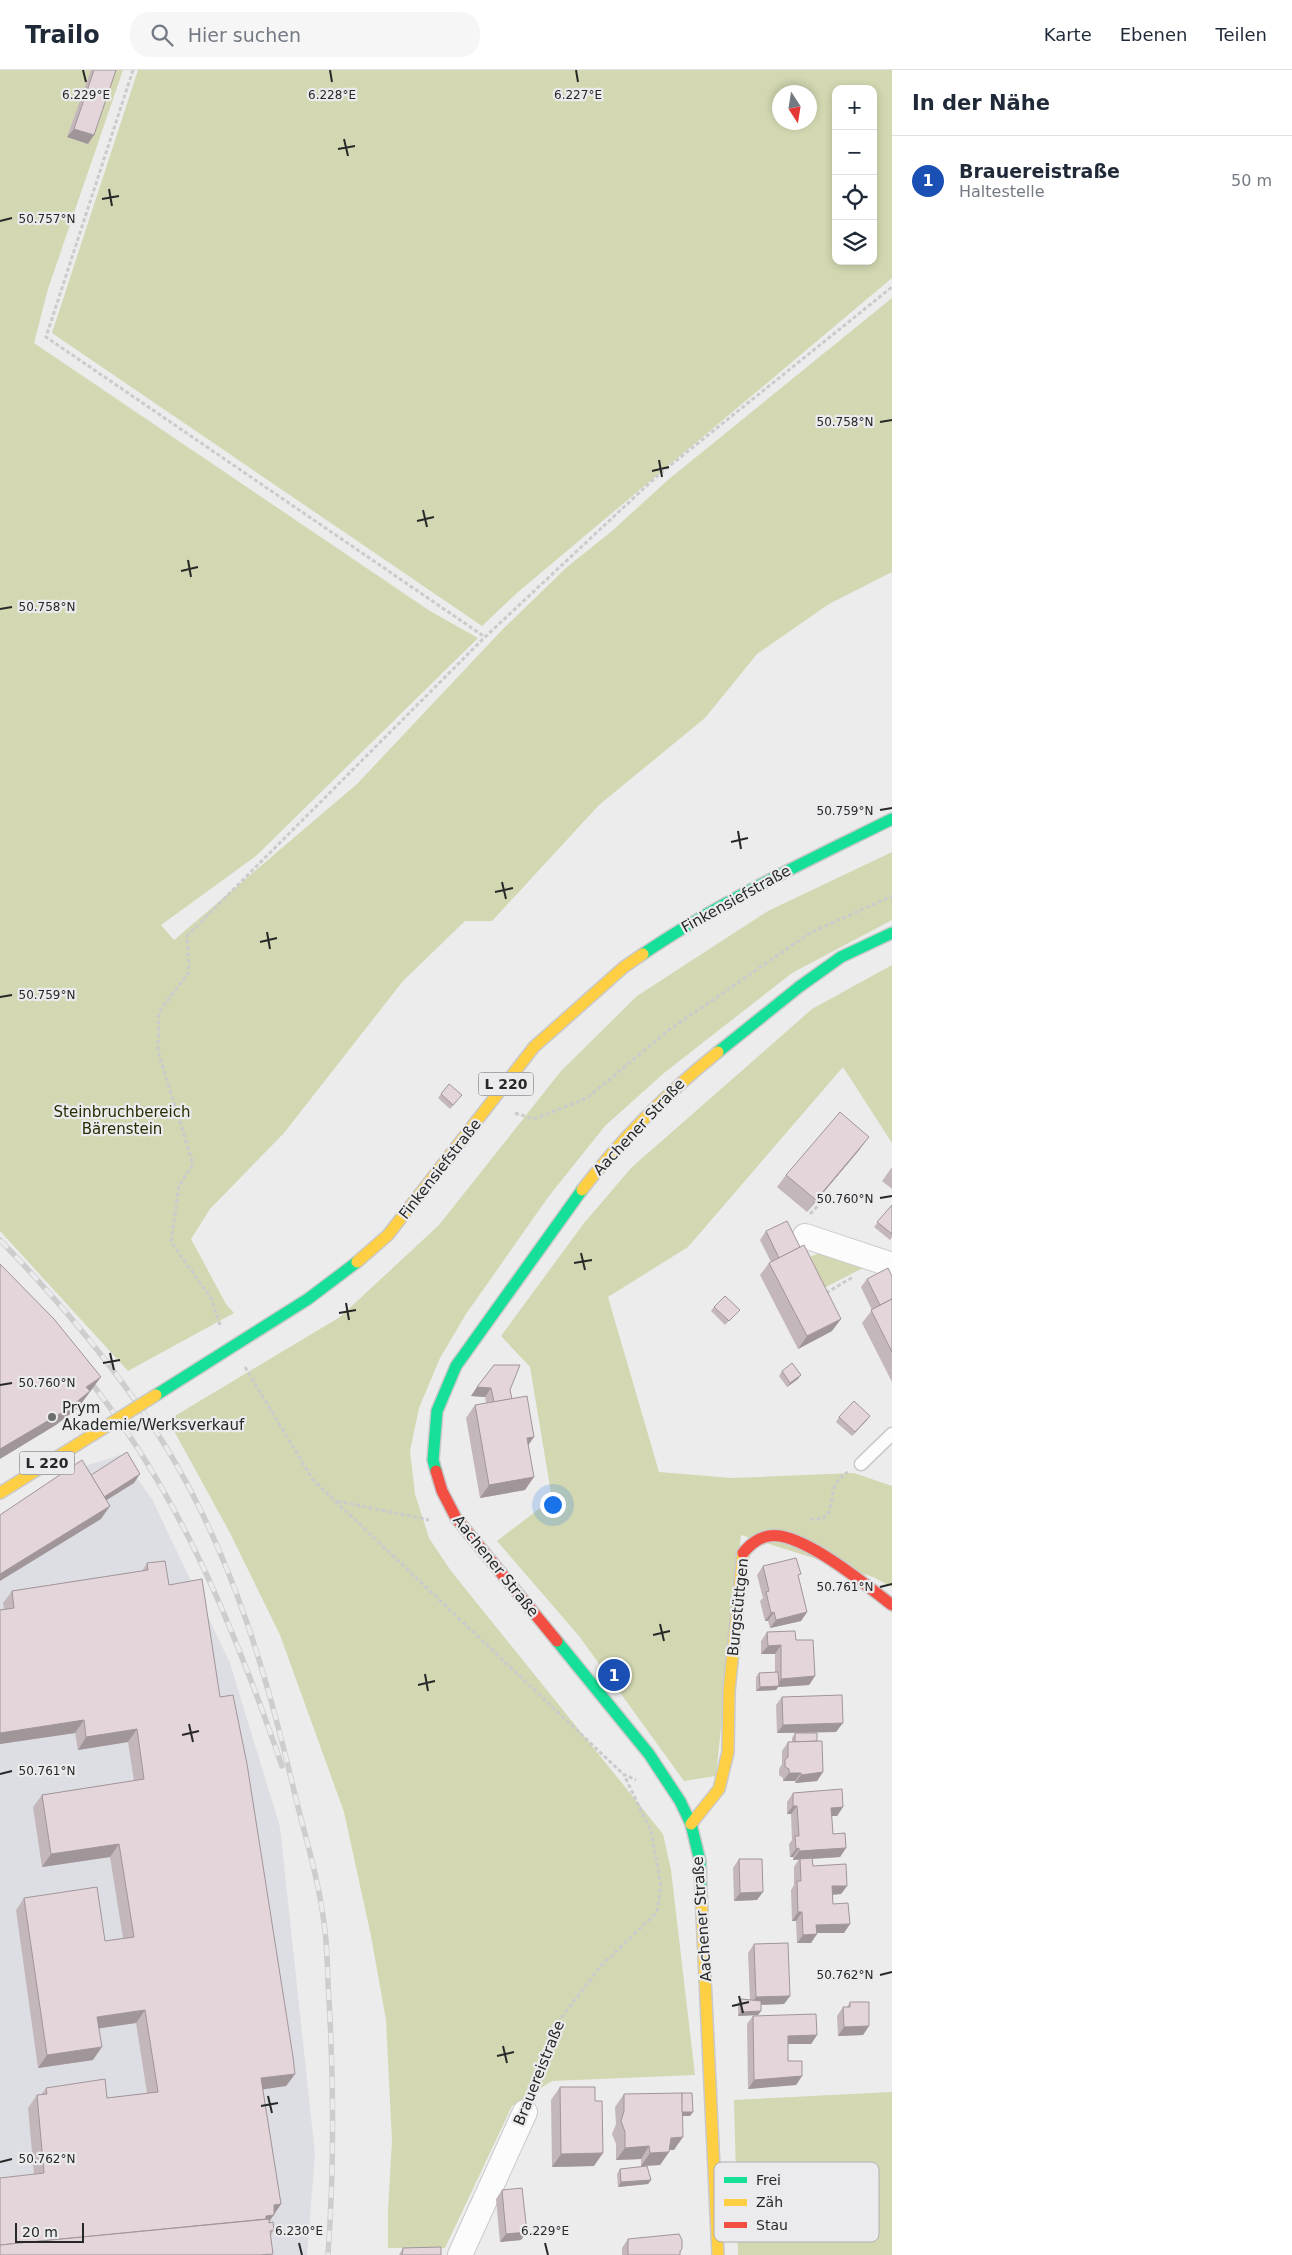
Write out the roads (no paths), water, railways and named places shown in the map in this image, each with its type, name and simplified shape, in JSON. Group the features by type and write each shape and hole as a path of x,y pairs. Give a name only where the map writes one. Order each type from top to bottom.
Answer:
{"street":[{"name":"Finkensiefstraße","path":"0,1493 308,1299 349,1269 388,1235 534,1047 624,967 683,927 758,885 892,818"},
{"name":"Aachener Straße","path":"714,2167 700,1861 691,1824 680,1801 649,1754 456,1518 442,1490 433,1460 437,1410 456,1366 484,1324 559,1220 616,1148 677,1085 799,987 841,958 892,933"},
{"path":"804,1236 892,1265"},
{"name":"Burgstüttgen","path":"691,1824 708,1806 719,1789 728,1752 729,1691 741,1555 749,1544 766,1536 781,1536 815,1551 892,1605"},
{"name":"Brauereistraße","path":"460,2255 525,2112"},
{"name":"Aachener Straße","path":"717,2242 718,2255"}],"lane":[{"path":"861,1464 892,1434"}],"railway":[{"path":"0,1240 89,1339 129,1392 166,1447 190,1489 229,1574 260,1662 312,1861 325,1932 331,2032 332,2096 332,2160 328,2255"},
{"path":"85,1375 118,1419 176,1513 200,1561 244,1662 282,1766"}],"place":[{"name":"Prym Akademie/Werksverkauf","path":"52,1417"},
{"name":"Brauereistraße","path":"614,1675"}],"park label":[{"name":"Steinbruchbereich Bärenstein","path":"122,1120"}]}
